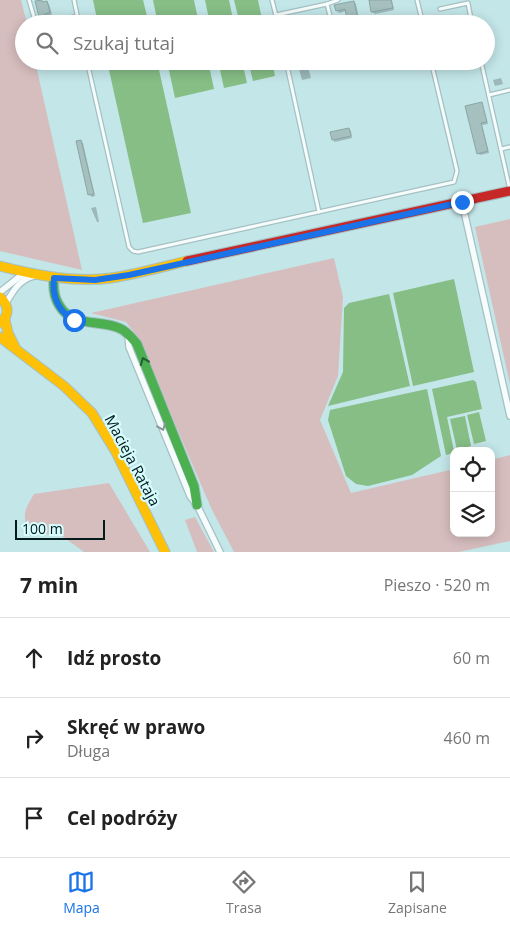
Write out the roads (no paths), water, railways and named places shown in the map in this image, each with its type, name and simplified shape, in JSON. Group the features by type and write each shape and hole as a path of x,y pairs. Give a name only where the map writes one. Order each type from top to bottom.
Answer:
{"street":[{"path":"0,266 54,278 95,280 129,275 510,191"},
{"path":"462,202 510,416"},
{"path":"0,292 22,275 39,275"},
{"path":"2,321 8,312 3,300 21,282 31,276 39,275"},
{"path":"54,278 53,284 56,300 66,316 74,320 119,327 137,344 194,486 197,505 220,552"},
{"name":"Macieja Rataja","path":"2,321 18,354"},
{"name":"Macieja Rataja","path":"0,337 18,354 69,390 96,419 109,438 165,552"}],"lane":[{"path":"29,0 33,15"},
{"path":"74,0 77,15"},
{"path":"272,0 276,15 338,0"},
{"path":"417,0 420,15"},
{"path":"440,9 468,3 470,15"},
{"path":"327,4 330,15"},
{"path":"89,70 125,232 129,247 133,252 454,182 457,172 433,70"},
{"path":"288,70 319,212"},
{"path":"483,70 510,191"},
{"path":"488,96 510,90"},
{"path":"501,150 510,148"}]}
